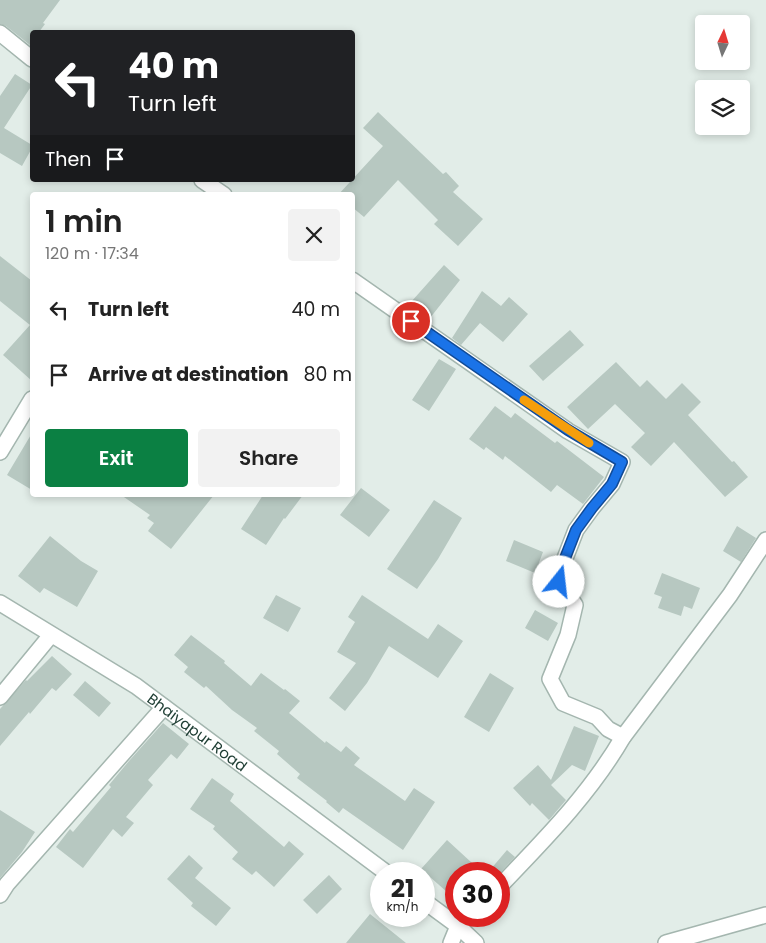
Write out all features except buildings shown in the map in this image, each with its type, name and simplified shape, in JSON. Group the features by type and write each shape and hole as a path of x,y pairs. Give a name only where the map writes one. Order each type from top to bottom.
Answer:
{"street":[{"path":"0,33 30,57"},
{"path":"205,182 220,192"},
{"path":"355,282 560,425 622,462 612,484 576,530 562,566 559,582 575,605 568,635 550,679 563,703 597,716 608,729 623,738"},
{"path":"0,452 30,403"},
{"path":"510,875 581,798 610,760 623,738 730,595 766,540"},
{"name":"Bhaiyapur Road","path":"0,603 136,686 372,862"},
{"path":"0,697 51,635"},
{"path":"0,895 7,884 164,707"},
{"path":"666,943 766,915"},
{"path":"451,943 460,927"},
{"path":"467,927 476,943"}],"slow traffic":[{"path":"524,400 589,443"}],"route":[{"path":"411,321 568,430 622,462 612,484 576,530 570,550 562,566 559,582"}]}
